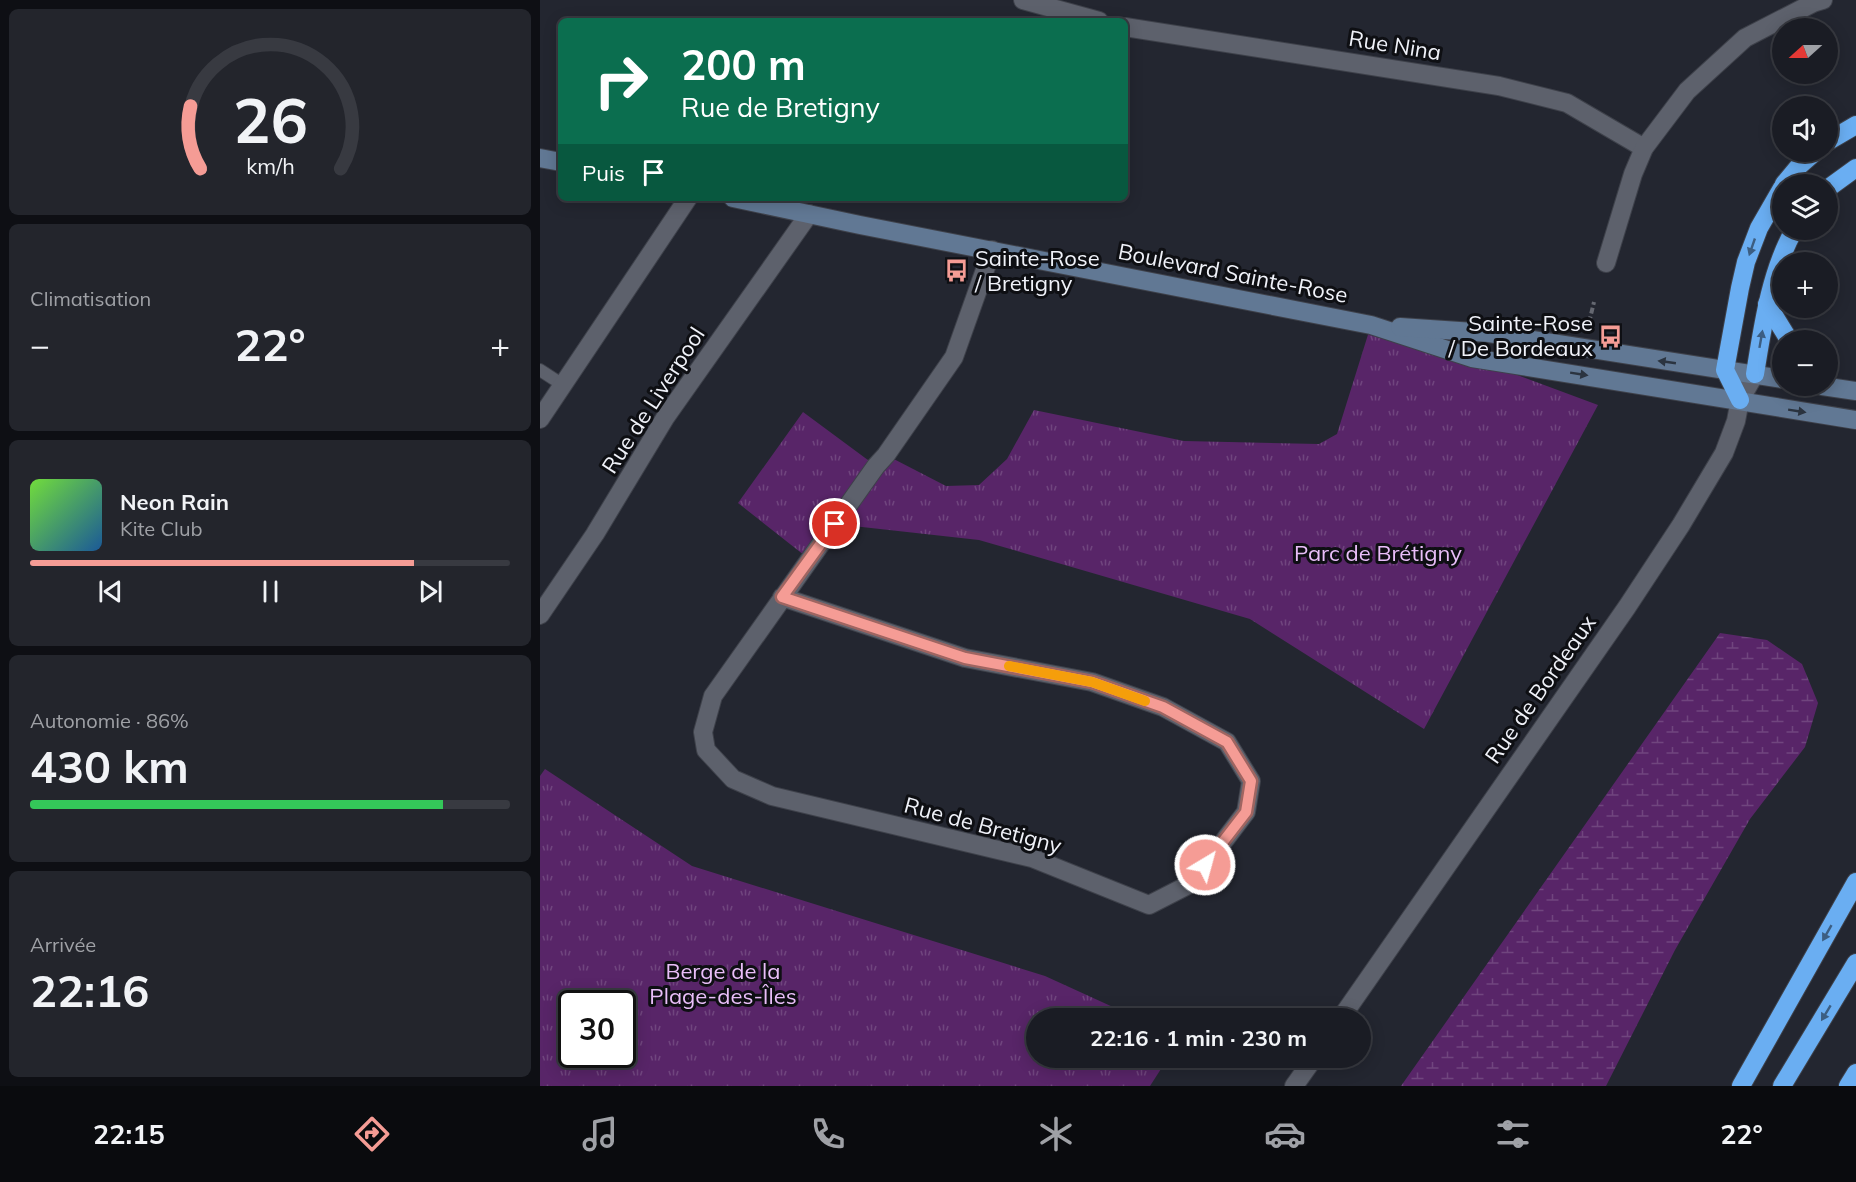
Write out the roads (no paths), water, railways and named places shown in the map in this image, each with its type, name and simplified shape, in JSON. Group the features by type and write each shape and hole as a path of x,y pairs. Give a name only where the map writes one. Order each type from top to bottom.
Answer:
{"highway":[{"path":"1838,136 1856,125"},
{"path":"1793,174 1804,162"},
{"path":"1838,180 1856,168"},
{"path":"1740,400 1725,370 1746,262 1759,228 1772,205"},
{"path":"1755,374 1767,304 1782,255 1789,240"},
{"path":"1767,304 1783,330"},
{"path":"1741,1086 1856,882"},
{"path":"1782,1086 1856,963"},
{"path":"1848,1086 1856,1073"}],"street":[{"path":"1023,0 1088,18"},
{"path":"1606,263 1633,174 1644,148 1687,91 1745,38 1812,3 1823,0"},
{"name":"Rue Nina","path":"1128,27 1499,86 1567,103 1644,148"},
{"path":"540,158 558,161"},
{"path":"540,419 686,201"},
{"name":"Boulevard Sainte-Rose","path":"747,201 1371,325 1472,358 1856,420"},
{"name":"Rue de Liverpool","path":"540,615 595,534 665,418 809,214"},
{"name":"Rue de Bretigny","path":"782,597 965,658 1092,682 1163,707 1227,742 1251,781 1246,812 1192,883 1149,905 1032,858 772,796 733,778 706,750 703,732 712,696 782,597 876,466 886,454 954,357 992,250"},
{"name":"Boulevard Sainte-Rose","path":"1371,325 1489,333 1772,377"},
{"name":"Rue de Bordeaux","path":"1348,1008 1620,617 1692,508 1724,453 1736,421 1740,400 1755,374"},
{"path":"1838,388 1856,391"},
{"path":"1294,1086 1307,1068"}],"lane":[{"path":"540,370 563,385"}],"place":[{"name":"Sainte-Rose / Bretigny","path":"957,271"},
{"name":"Sainte-Rose / De Bordeaux","path":"1611,336"}],"park label":[{"name":"Parc de Brétigny","path":"1378,553"},
{"name":"Berge de la Plage-des-Îles","path":"723,984"}]}
